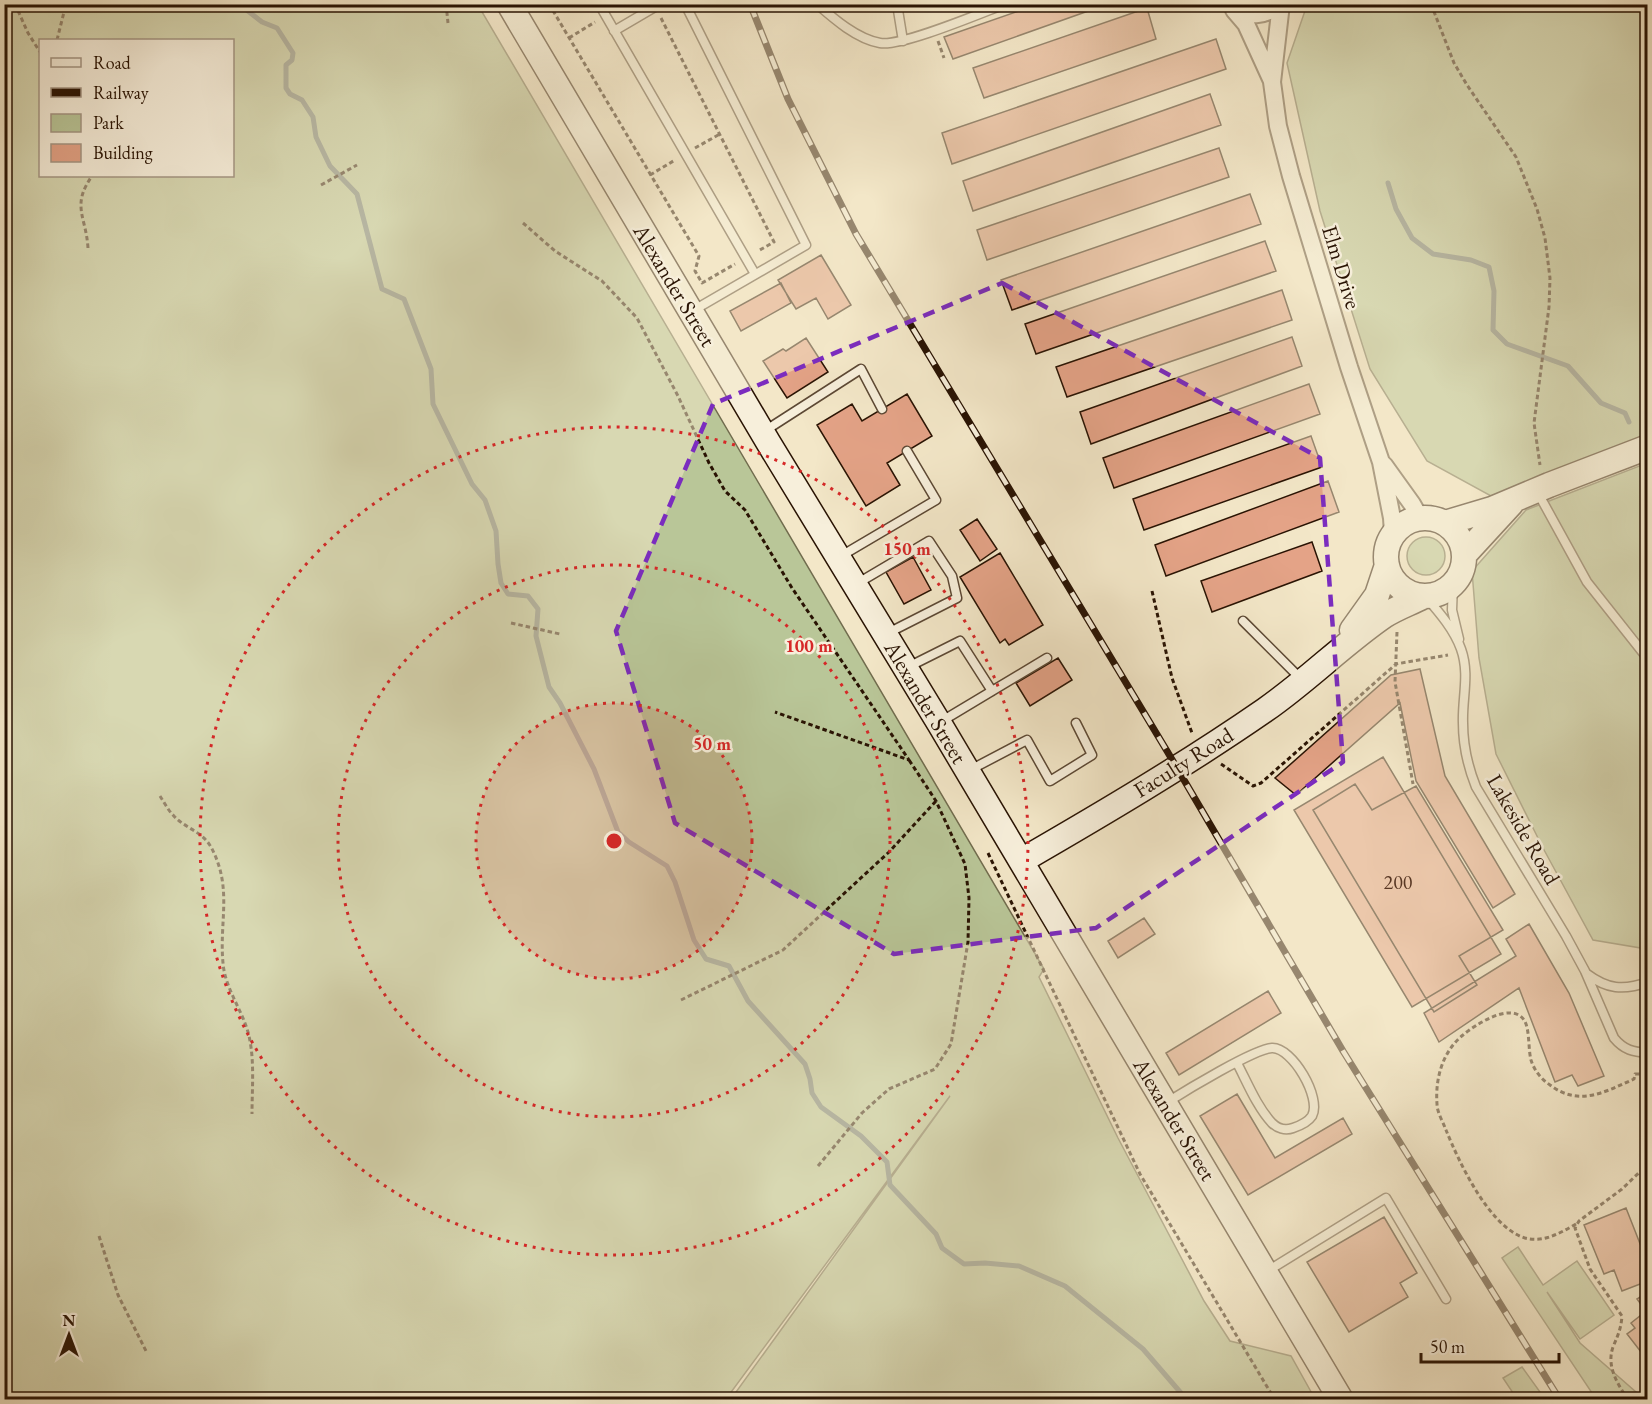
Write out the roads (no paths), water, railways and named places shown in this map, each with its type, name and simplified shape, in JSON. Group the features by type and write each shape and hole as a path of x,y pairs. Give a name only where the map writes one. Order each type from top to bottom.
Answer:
{"main road":[{"name":"Alexander Street","path":"509,4 1341,1400"},
{"path":"1465,554 1514,500 1539,480 1647,447"},
{"path":"1445,523 1514,500"},
{"path":"1420,518 1433,518 1445,523 1455,531 1462,542 1465,554 1464,566 1453,584 1435,595 1424,596 1401,587 1392,577 1387,566 1386,555 1393,534 1400,526 1420,518"},
{"name":"Faculty Road","path":"1337,652 1377,595 1387,566"},
{"name":"Faculty Road","path":"1021,861 1177,768 1267,709 1386,615 1424,596"}],"street":[{"path":"1231,7 1248,15 1262,15 1281,4"},
{"name":"Elm Drive","path":"1281,4 1272,82 1278,126 1349,367 1381,462 1393,534"},
{"name":"Elm Drive","path":"1231,7 1246,24 1272,82"},
{"name":"Elm Drive","path":"1381,462 1420,518"}],"lane":[{"path":"599,4 755,274"},
{"path":"685,4 806,245 691,312"},
{"path":"817,4 857,33 877,42 890,44 1005,4"},
{"path":"897,4 903,40"},
{"path":"614,31 660,9"},
{"path":"763,433 861,369 882,409"},
{"path":"838,557 936,500 907,451"},
{"path":"1539,480 1587,582 1647,658"},
{"path":"855,585 929,541 952,576 957,598 885,634"},
{"path":"1453,584 1452,610 1461,648"},
{"name":"Lakeside Road","path":"1424,596 1442,615 1461,648 1466,668 1463,724 1469,768 1476,786 1566,936 1585,971 1614,1038 1620,1045 1632,1052 1647,1053"},
{"path":"1243,621 1303,681"},
{"path":"905,668 960,641 992,691"},
{"path":"939,723 1047,658"},
{"path":"967,771 1027,740 1050,781 1092,755 1076,723"},
{"path":"1585,971 1601,984 1618,988 1647,982"},
{"path":"1165,1103 1237,1063 1262,1050 1274,1047 1287,1052 1312,1092 1315,1103 1312,1116 1306,1122 1291,1129 1281,1129 1274,1125 1267,1117 1237,1063"},
{"path":"1266,1272 1386,1198 1446,1299"}],"waterway":[{"path":"239,4 262,22 277,28 293,53 292,60 286,65 286,88 290,94 302,100 313,117 316,137 330,166 357,194 382,289 404,299 431,369 433,404 472,484 485,500 496,531 501,583 508,594 528,596 538,609 536,636 549,687 560,703 594,769 618,832 629,842 667,866 675,882 694,940 706,959 729,966 748,1001 805,1064 812,1093 821,1107 861,1136 887,1162 890,1185 936,1234 942,1248 964,1264 1019,1266 1065,1286 1143,1349 1181,1393 1184,1400"},
{"path":"1388,183 1396,209 1412,238 1433,254 1471,260 1489,267 1494,291 1493,330 1507,344 1568,366 1601,403 1625,413 1629,422"}],"railway":[{"path":"750,4 788,99 856,234 1167,751 1343,1051 1560,1400"}]}
